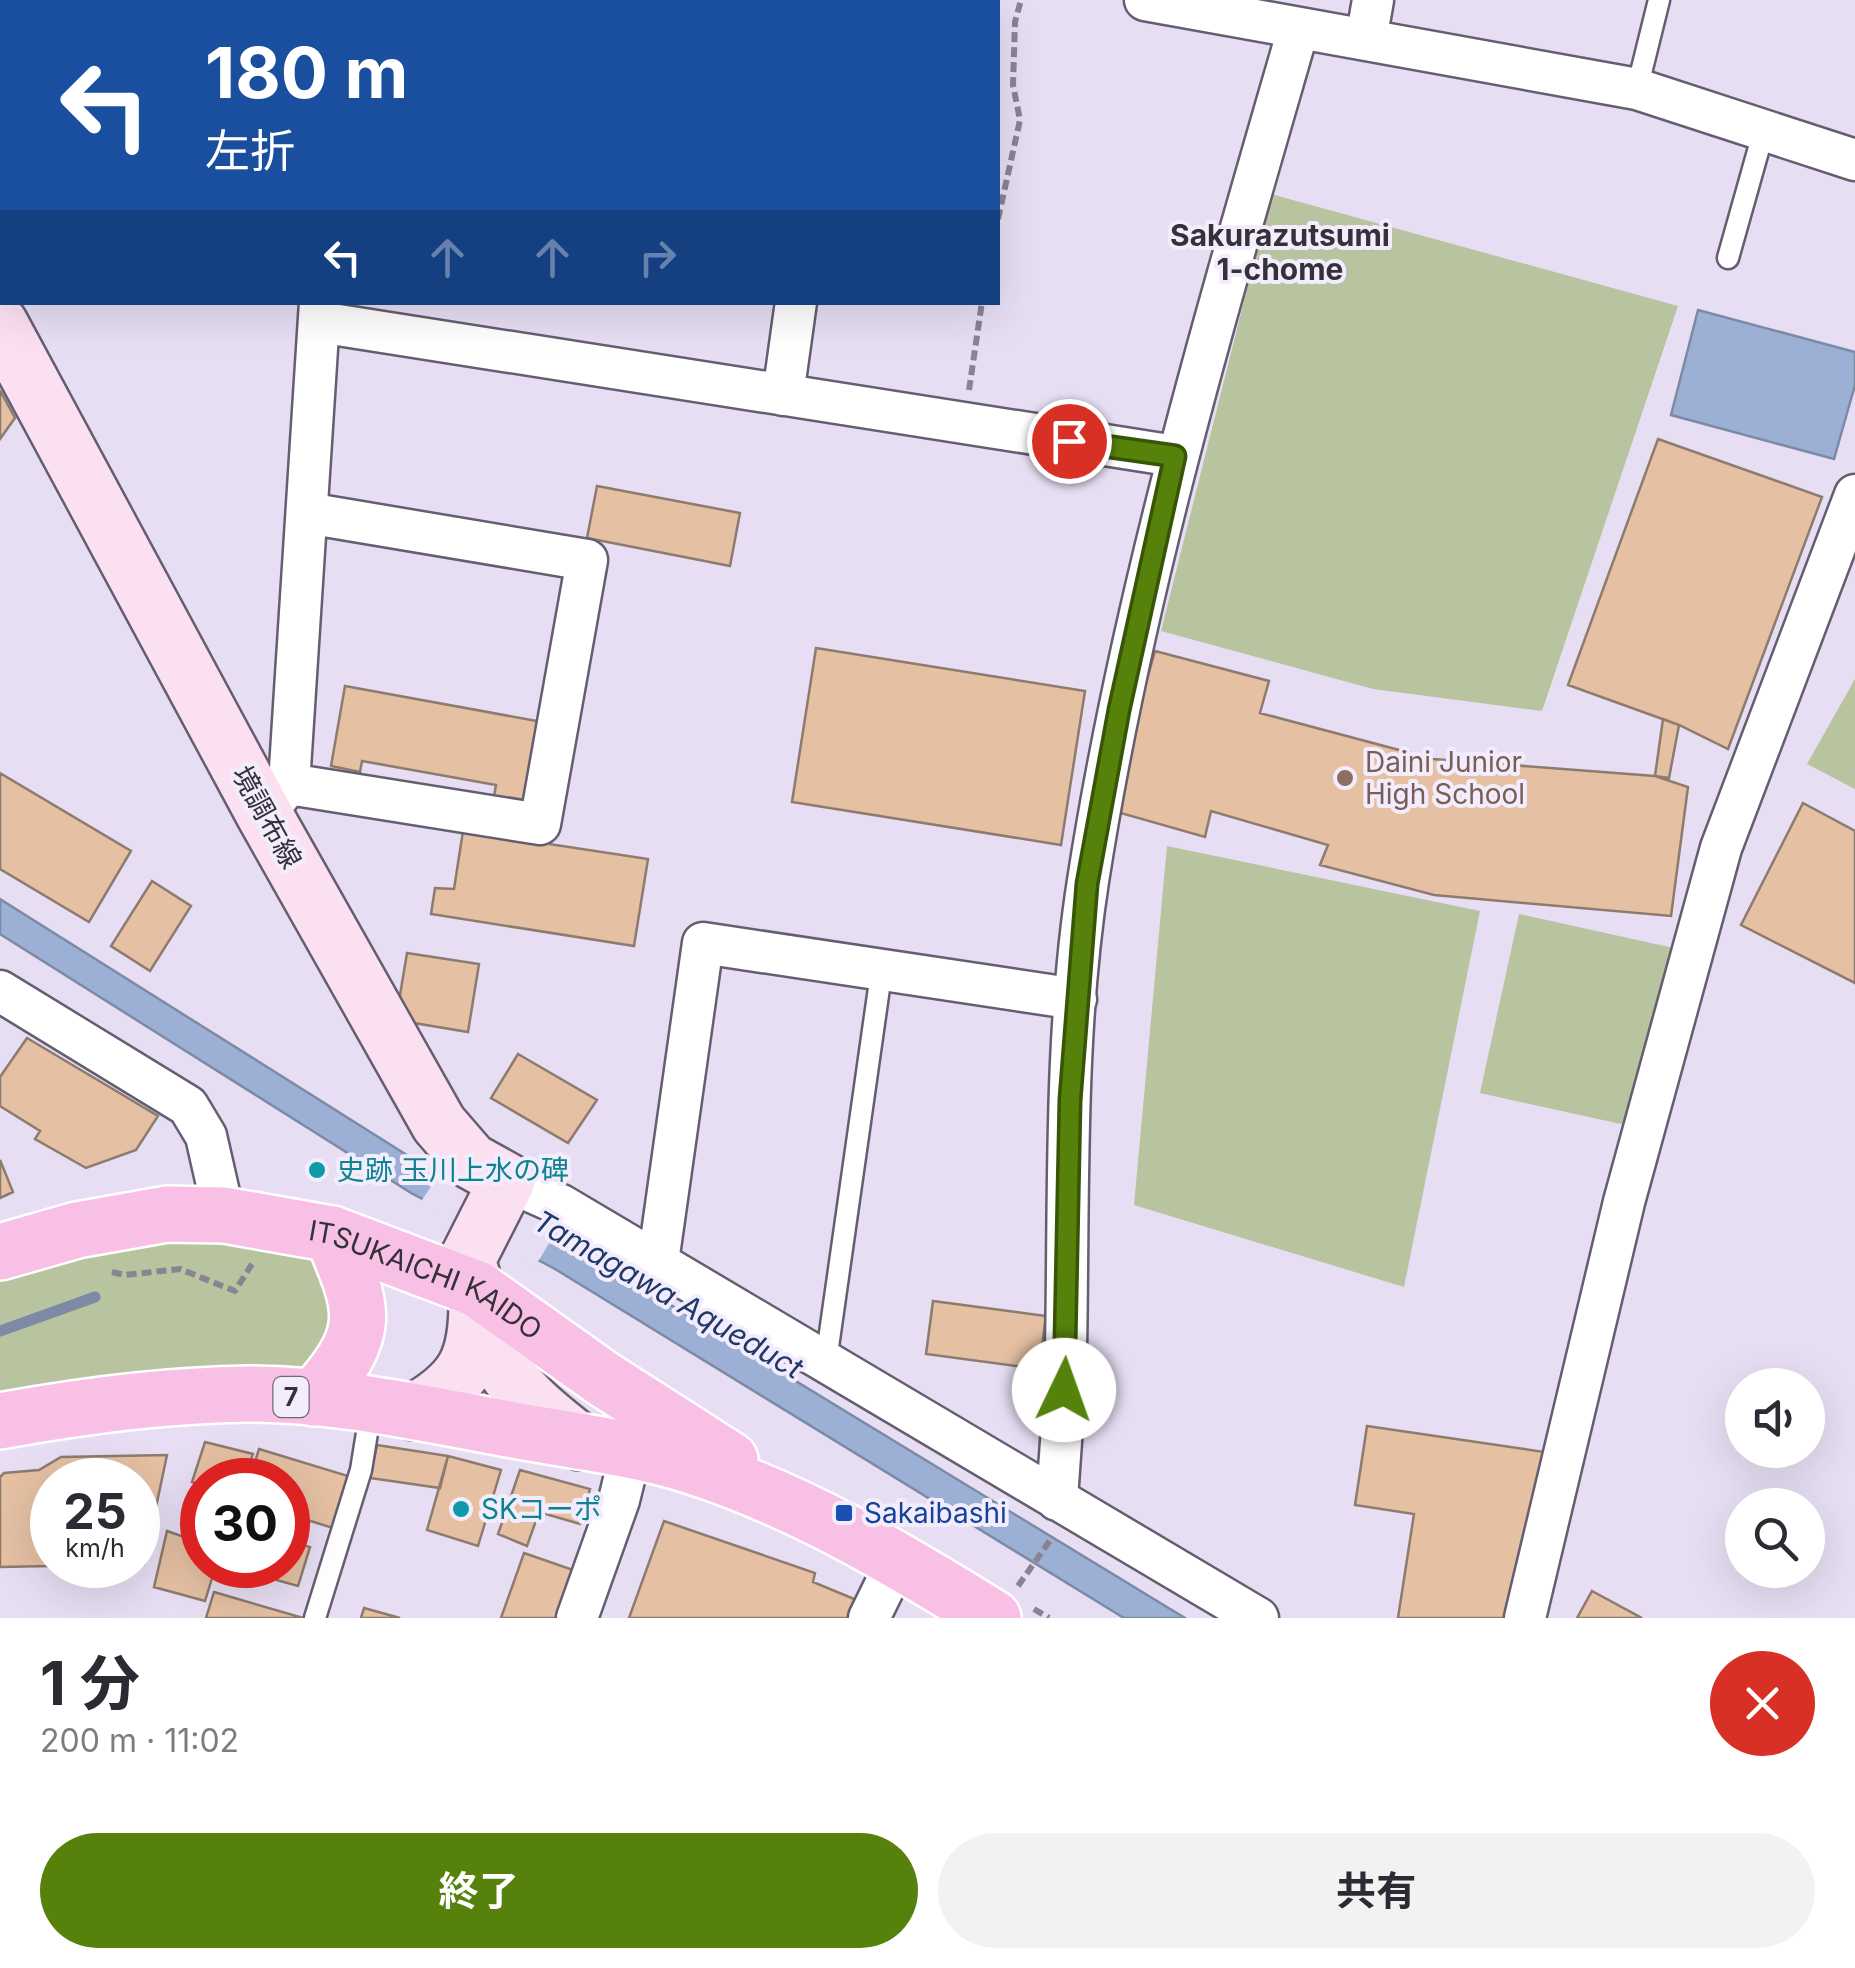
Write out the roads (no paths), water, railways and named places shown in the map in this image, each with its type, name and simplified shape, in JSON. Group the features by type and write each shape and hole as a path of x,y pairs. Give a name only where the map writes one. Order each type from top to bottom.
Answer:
{"main road":[{"name":"境調布線","path":"0,324 277,799 439,1124 471,1161 503,1189"},
{"path":"393,1409 447,1393 469,1363 477,1336 472,1274 503,1189"},
{"name":"ITSUKAICHI KAIDO","path":"0,1252 78,1230 149,1217 224,1215 332,1234 472,1274 602,1378 768,1484 800,1512"},
{"path":"314,1398 341,1368 360,1316 352,1282 332,1234"},
{"path":"472,1274 494,1350 506,1372 538,1409 606,1446"},
{"name":"ITSUKAICHI KAIDO","path":"0,1421 155,1400 249,1394 393,1409 606,1446 692,1466 898,1559 1008,1599"}],"street":[{"path":"1145,0 1637,89 1855,160"},
{"path":"1366,40 1373,0"},
{"path":"1057,1500 1066,1353 1076,999 1087,884 1119,710 1175,456 1298,30"},
{"path":"783,395 796,305"},
{"path":"306,513 588,560 540,824 277,799 306,513 319,312 963,426 1175,456"},
{"path":"1525,1618 1620,1221 1721,848 1855,494"},
{"path":"658,1262 703,942 1076,999"},
{"path":"0,991 188,1106 206,1136 224,1215"},
{"path":"503,1189 561,1204 1258,1618"},
{"path":"577,1618 619,1500 606,1446"},
{"path":"869,1618 898,1559"}],"lane":[{"path":"1637,89 1659,0"},
{"path":"1728,258 1764,130"},
{"path":"826,1361 882,967"},
{"path":"316,1618 361,1470 393,1409"}],"water":[{"path":"1698,310 1855,352 1855,385 1834,459 1671,415"},
{"path":"0,899 437,1174 559,1237 1185,1618 1124,1618 555,1269 411,1193 0,934"}],"waterway":[{"path":"0,1331 95,1297"}],"place":[{"name":"Daini Junior High School","path":"1345,778"},
{"name":"史跡 玉川上水の碑","path":"317,1170"},
{"name":"SKコーポ","path":"461,1509"},
{"name":"Sakaibashi","path":"844,1513"}],"district":[{"name":"Sakurazutsumi 1-chome","path":"1280,253"}],"water label":[{"name":"Tamagawa Aqueduct","path":"668,1295"}]}
